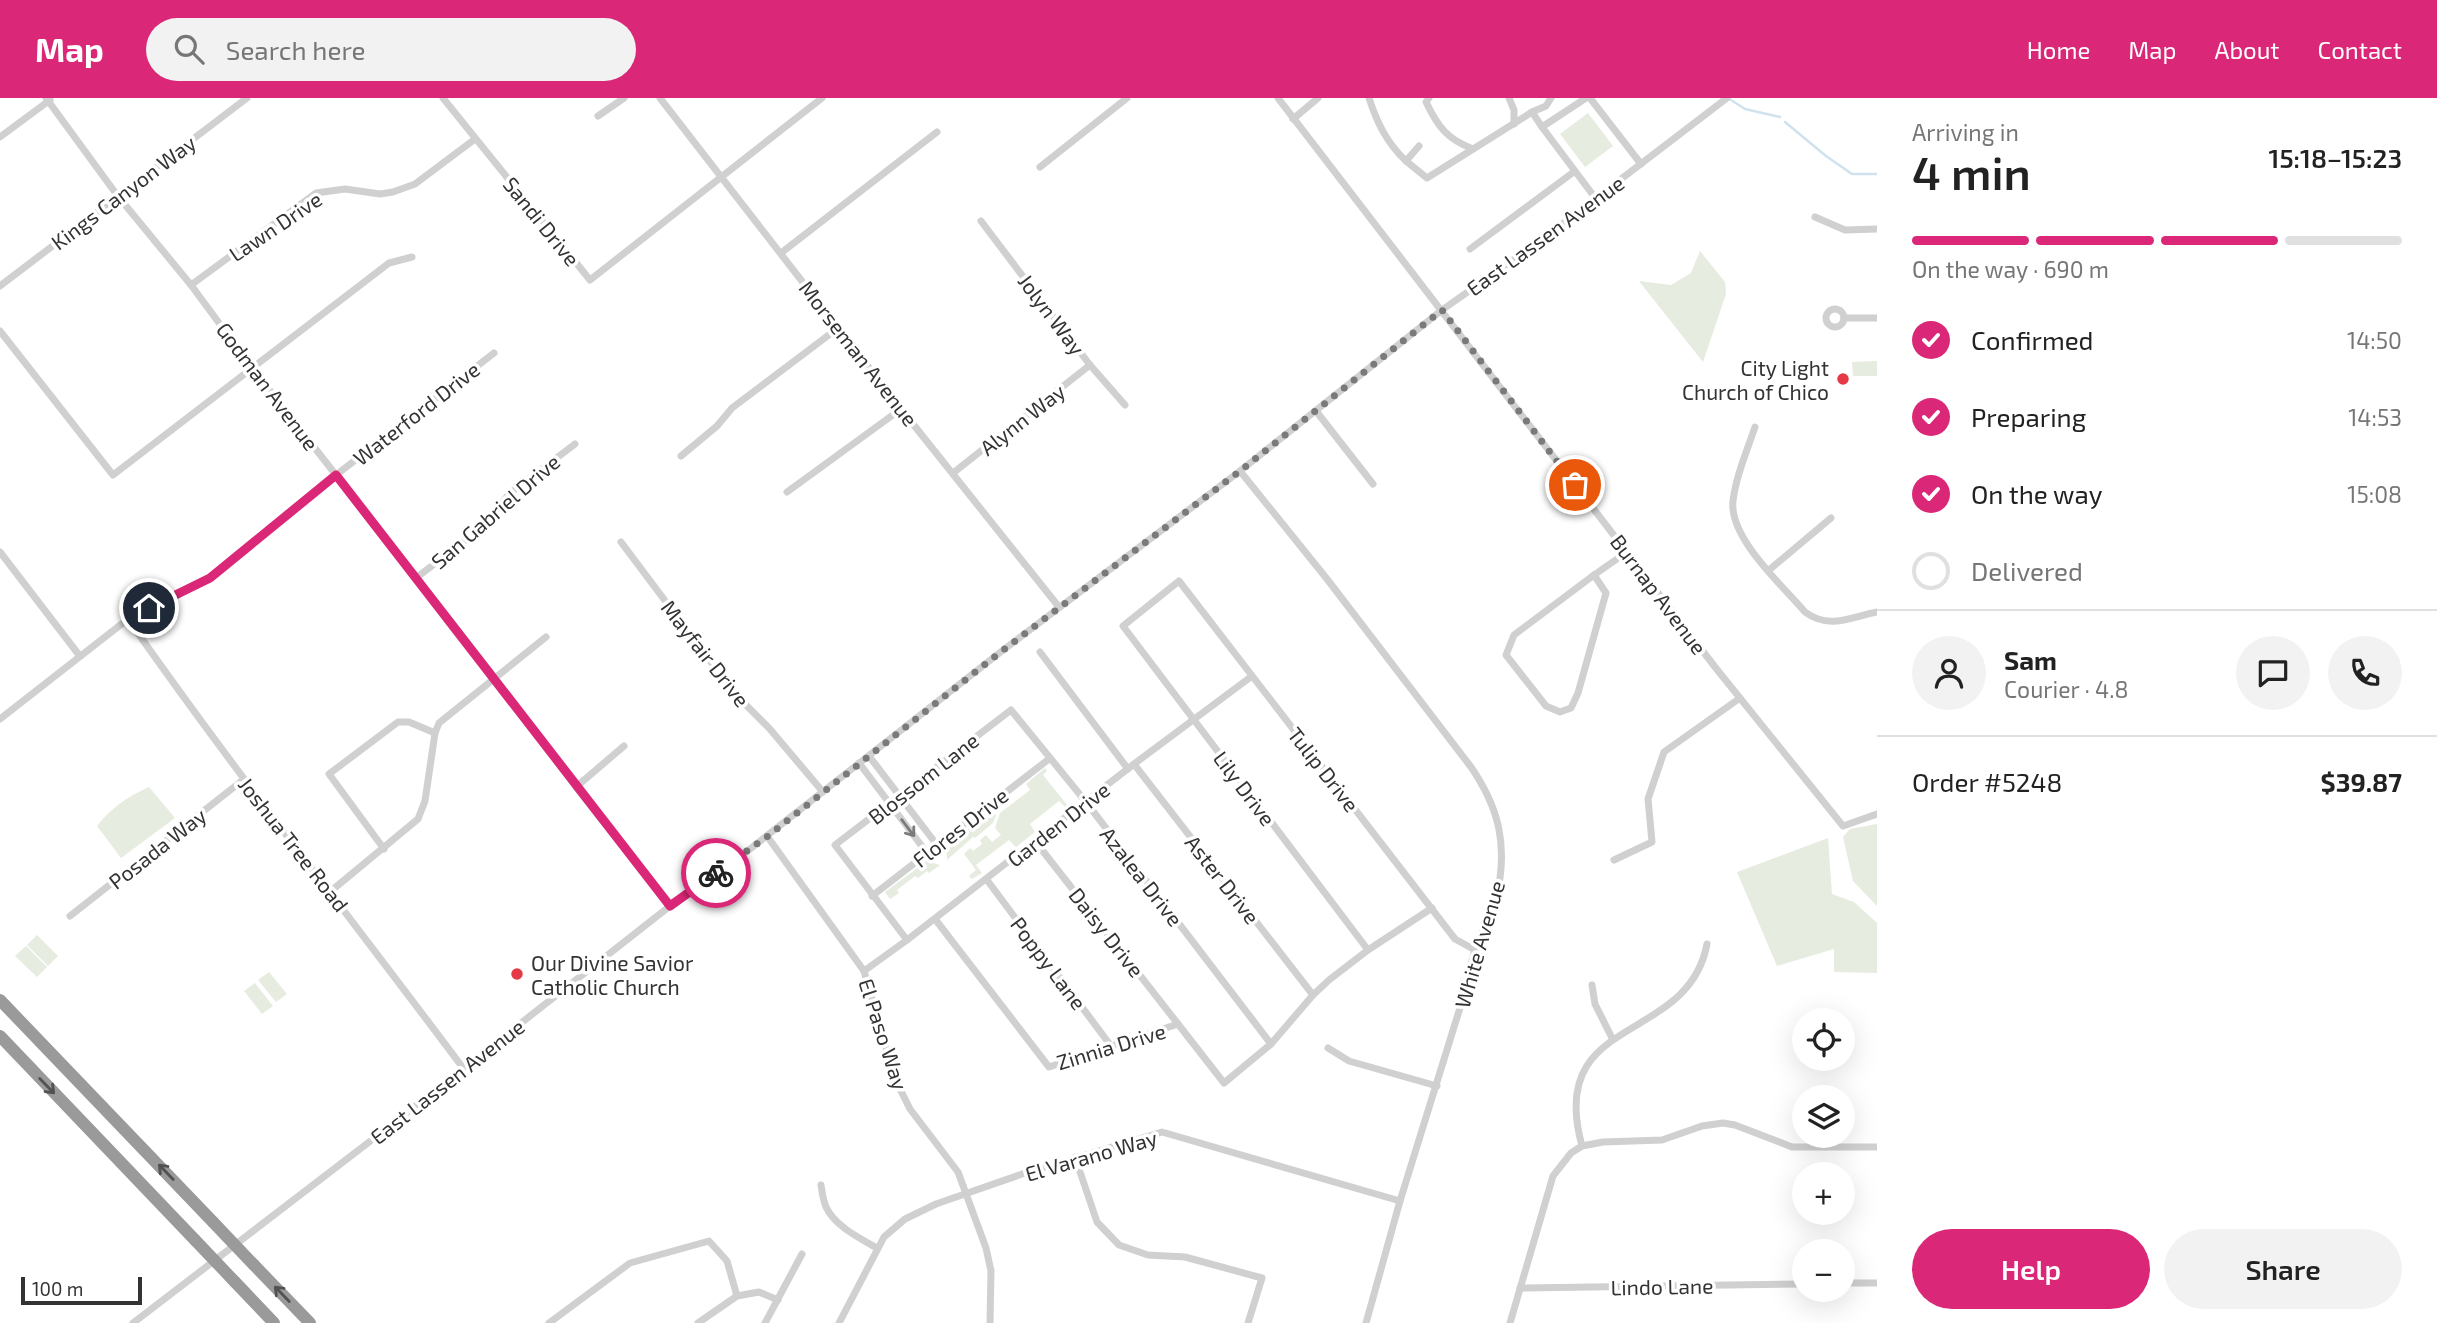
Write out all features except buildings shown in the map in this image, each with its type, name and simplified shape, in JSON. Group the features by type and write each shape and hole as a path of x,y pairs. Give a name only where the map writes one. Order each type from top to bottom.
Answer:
{"highway":[{"path":"0,1000 310,1323"},
{"path":"0,1036 274,1323"}],"street":[{"name":"Kings Canyon Way","path":"0,286 247,98"},
{"name":"Sandi Drive","path":"443,98 590,280 720,176"},
{"path":"598,116 624,98"},
{"name":"Morseman Avenue","path":"660,98 1059,607"},
{"path":"720,176 822,98"},
{"path":"1040,167 1127,98"},
{"name":"Burnap Avenue","path":"1278,98 1740,698 1843,826 1877,814"},
{"path":"1293,118 1318,98"},
{"path":"1368,98 1392,149 1427,178 1532,112 1546,106 1551,98"},
{"path":"1429,98 1426,102 1436,123 1455,142 1473,149"},
{"path":"1509,98 1514,110 1514,124"},
{"path":"1542,127 1588,98 1641,164"},
{"name":"East Lassen Avenue","path":"133,1323 670,906 768,836 1059,607 1240,471 1442,310 1540,242 1727,98"},
{"name":"Godman Avenue","path":"48,99 117,195 191,285 253,369 670,906"},
{"path":"0,138 48,99"},
{"path":"1532,112 1596,199"},
{"path":"781,253 937,132"},
{"name":"Lawn Drive","path":"191,285 316,193 345,189 380,194 404,189 415,184 475,139"},
{"path":"1406,161 1419,146"},
{"path":"1470,249 1575,171"},
{"path":"1815,217 1845,230 1877,229"},
{"name":"Jolyn Way","path":"981,221 1090,365 1125,405"},
{"path":"0,331 113,475 389,263 412,257"},
{"path":"1844,318 1877,318"},
{"path":"681,456 717,426 732,408 838,328"},
{"name":"Waterford Drive","path":"0,719 128,619 210,578 336,475 494,353"},
{"name":"Alynn Way","path":"953,473 1090,365"},
{"path":"787,492 901,408"},
{"path":"1316,411 1373,484"},
{"path":"1755,428 1733,503 1738,531 1805,612 1815,619 1835,622 1877,612"},
{"name":"San Gabriel Drive","path":"416,578 484,526 509,494 575,444"},
{"name":"White Avenue","path":"1240,471 1327,579 1471,767 1497,815 1503,852 1497,896 1475,950 1468,982 1400,1201 1366,1323"},
{"path":"1769,570 1831,518"},
{"name":"Mayfair Drive","path":"621,542 735,694 769,728 823,792"},
{"path":"0,552 79,655"},
{"path":"1594,575 1606,593 1578,693 1572,708 1560,712 1546,706 1506,655 1514,635 1594,575 1627,552"},
{"name":"Tulip Drive","path":"1179,582 1455,939 1475,950"},
{"name":"Lily Drive","path":"1179,582 1123,626 1368,950"},
{"name":"Joshua Tree Road","path":"128,619 243,780 331,891 463,1068"},
{"path":"331,891 418,819 425,801 435,733 439,723 547,637"},
{"name":"Aster Drive","path":"1040,652 1313,995"},
{"name":"Garden Drive","path":"864,971 1252,676"},
{"path":"1614,860 1652,842 1648,799 1664,752 1740,698"},
{"name":"Azalea Drive","path":"1011,710 1086,802 1271,1044"},
{"name":"Blossom Lane","path":"872,896 835,845 1011,710"},
{"path":"384,849 329,774 398,722 409,722 435,733"},
{"path":"576,787 624,746"},
{"path":"869,756 937,845"},
{"name":"Flores Drive","path":"872,896 1049,759"},
{"path":"859,763 927,853"},
{"name":"Posada Way","path":"70,916 243,780"},
{"name":"El Paso Way","path":"768,836 864,971 891,1066 901,1091 910,1109 958,1172 986,1248 991,1270 990,1322"},
{"name":"Daisy Drive","path":"1035,841 1178,1024"},
{"name":"Poppy Lane","path":"987,880 1111,1046"},
{"path":"872,896 907,940"},
{"name":"Zinnia Drive","path":"935,919 1049,1068 1178,1024 1224,1083 1271,1044 1313,995 1368,950 1432,908"},
{"path":"1582,1146 1575,1115 1577,1086 1591,1058 1612,1038 1653,1016 1688,987 1701,967 1707,944"},
{"path":"1592,985 1595,1004 1612,1038"},
{"path":"1328,1048 1349,1061 1437,1086"},
{"path":"1510,1323 1553,1176 1571,1153 1582,1146 1603,1142 1662,1140 1702,1126 1723,1123 1792,1147 1877,1147"},
{"name":"El Varano Way","path":"839,1323 877,1248 892,1228 905,1219 936,1204 1075,1157 1162,1132 1400,1201"},
{"path":"1075,1157 1097,1222 1119,1245 1148,1255 1185,1257 1262,1278 1248,1323"},
{"path":"821,1185 825,1206 833,1217 859,1238 877,1248"},
{"path":"549,1323 630,1264 709,1241 727,1261 737,1296"},
{"path":"765,1323 802,1254"},
{"path":"1855,1283 1877,1283"},
{"name":"Lindo Lane","path":"1520,1288 1792,1284"},
{"path":"698,1323 737,1296 760,1292 778,1300"},
{"path":"990,1322 1000,1323"}],"shaded area":[{"path":"1588,113 1613,146 1585,167 1560,134"},
{"path":"1700,251 1725,282 1726,294 1703,362 1639,281 1671,285 1691,273"},
{"path":"1877,361 1877,376 1853,376 1852,362"},
{"path":"1045,768 1047,771 1043,775 1068,806 1066,808 1059,801 1030,824 1035,832 1016,847 1009,840 976,865 982,873 972,879 969,876 976,870 964,854 970,848 973,851 982,844 980,840 986,835 992,842 1001,835 995,828 1000,813 1030,790 1026,784"},
{"path":"149,787 175,818 121,858 97,826 120,804"},
{"path":"992,809 996,815 993,823 947,860 946,846"},
{"path":"1877,824 1877,906 1853,881 1843,837 1850,829"},
{"path":"1828,838 1832,894 1854,902 1877,923 1877,973 1834,972 1834,949 1777,966 1737,872"},
{"path":"927,861 940,865 918,878 915,876 890,899 885,892"},
{"path":"37,935 58,956 48,966 27,945"},
{"path":"26,946 47,967 37,977 15,956"},
{"path":"269,972 287,994 276,1002 258,980"},
{"path":"255,983 273,1006 262,1014 244,991"}],"waterway":[{"path":"1731,100 1745,109 1780,117"},
{"path":"1785,122 1852,174 1877,174"}],"way so far":[{"path":"716,873 768,836 998,654 1240,471 1442,310 1575,485"}],"place":[{"name":"City Light Church of Chico","path":"1843,379"},
{"name":"Our Divine Savior Catholic Church","path":"517,974"}],"route":[{"path":"149,608 210,578 336,475 670,906 716,873"}]}
